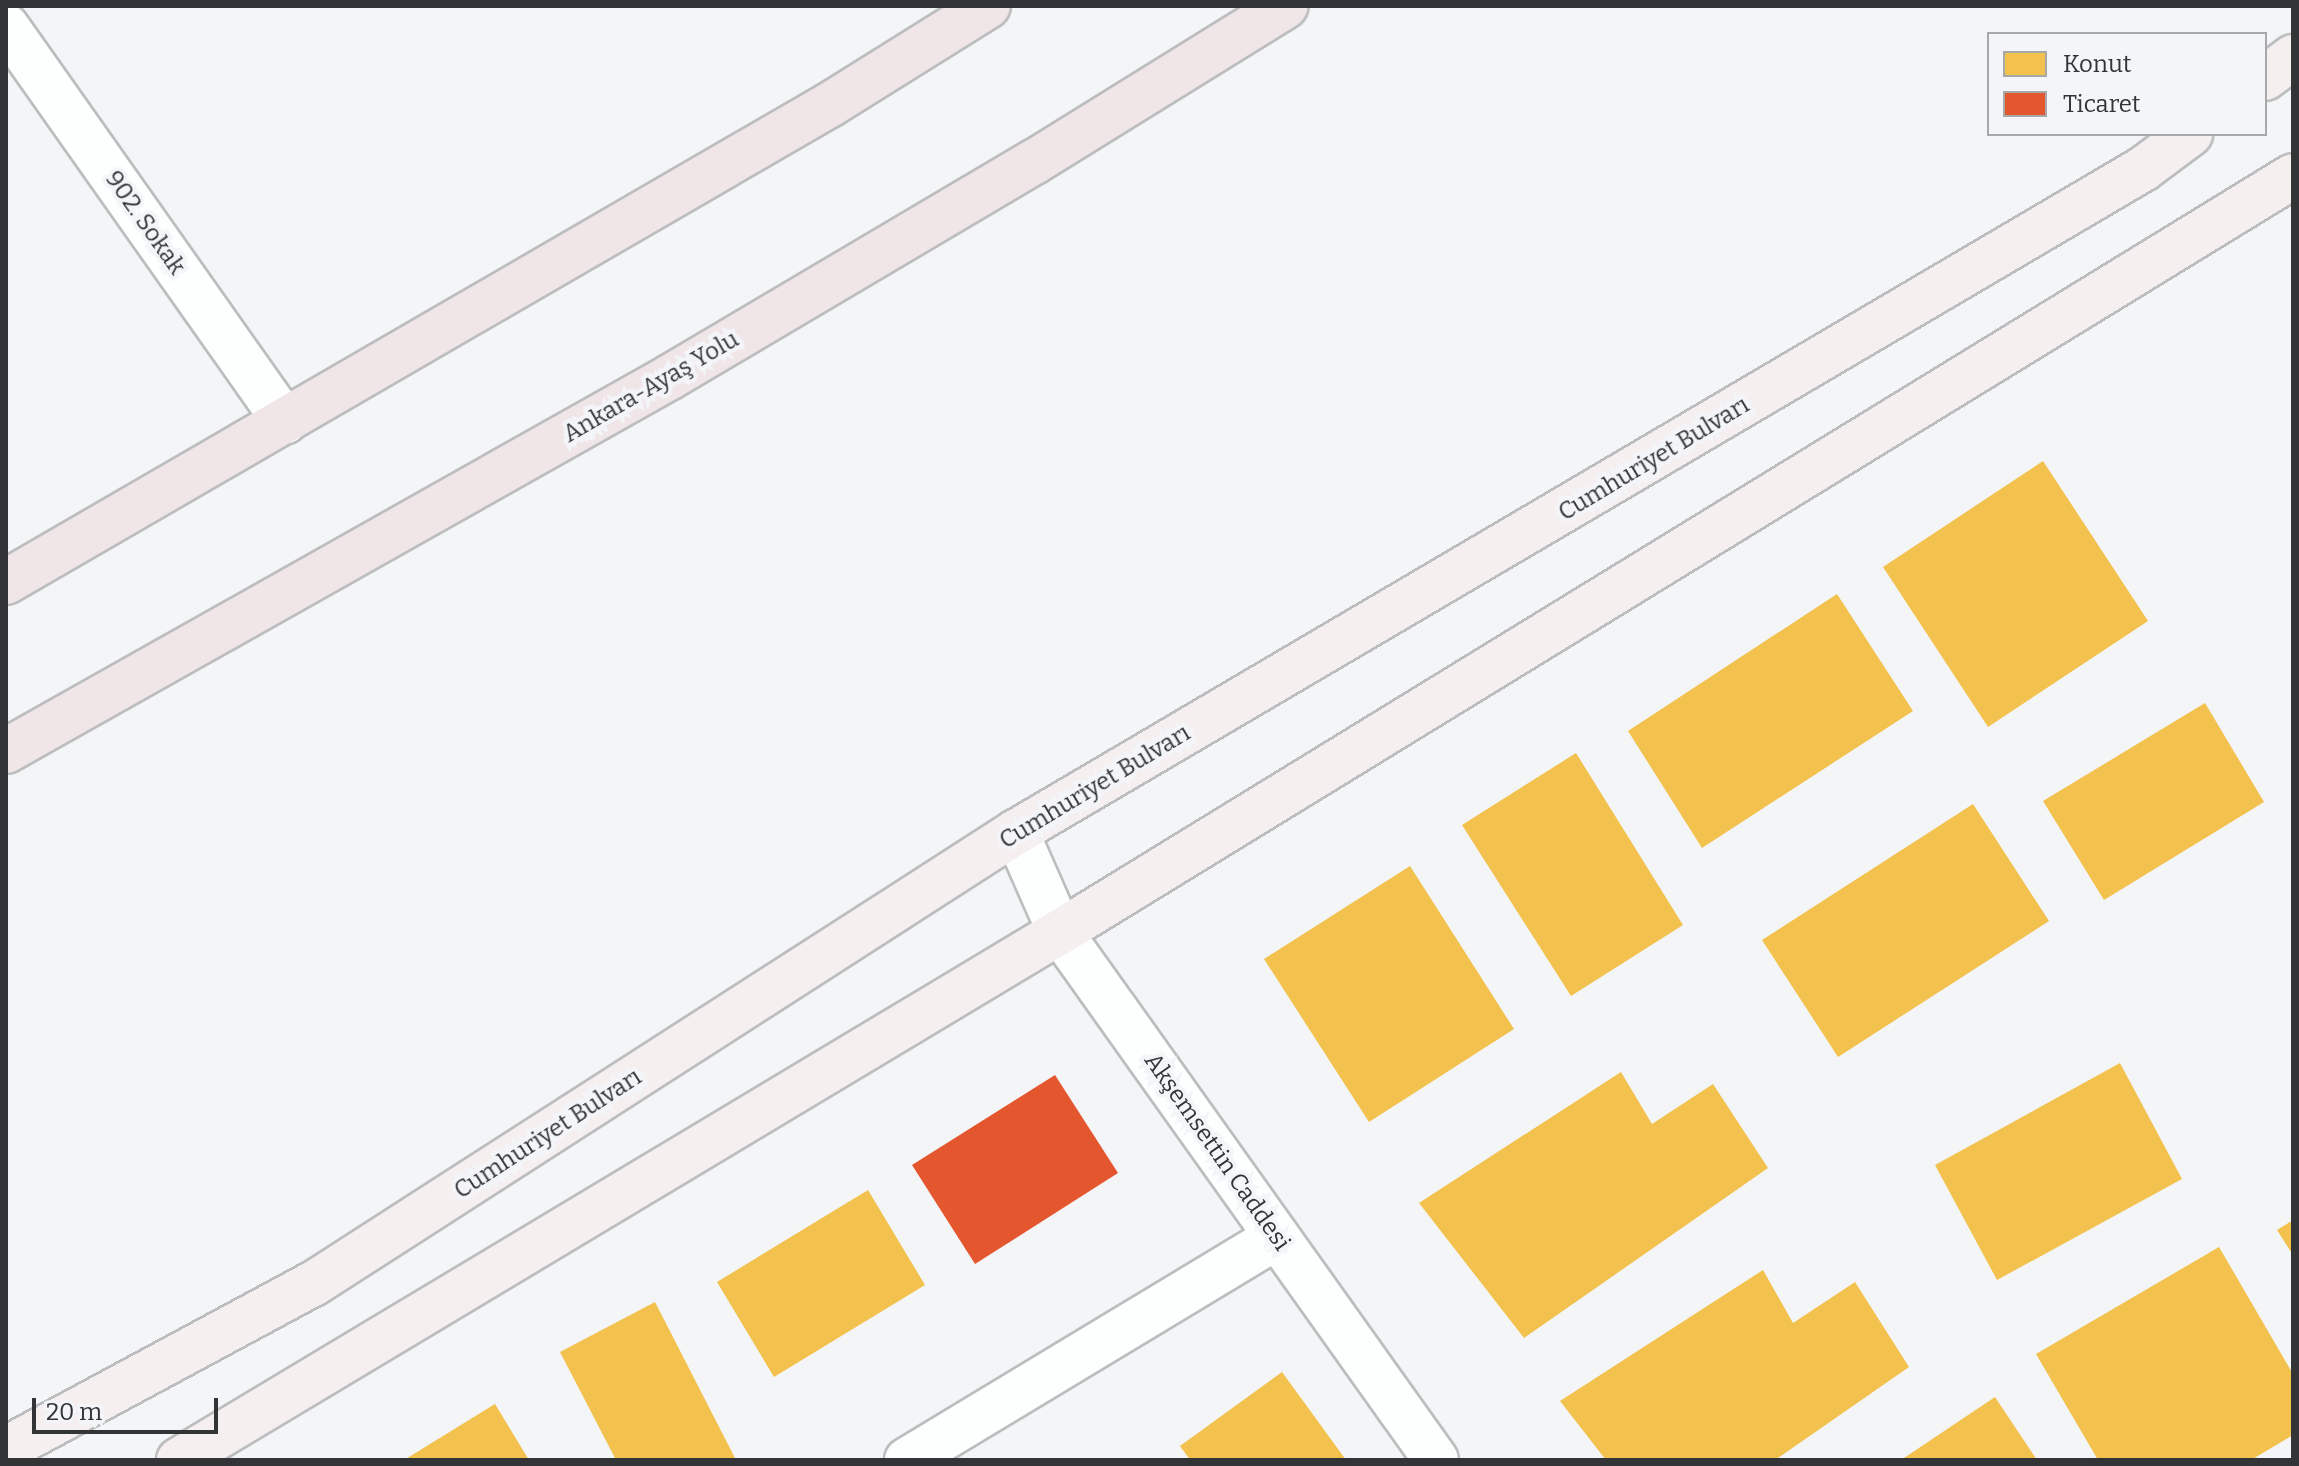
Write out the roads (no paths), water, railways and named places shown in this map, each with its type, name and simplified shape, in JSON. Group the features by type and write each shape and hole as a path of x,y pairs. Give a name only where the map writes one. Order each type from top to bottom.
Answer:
{"highway":[{"path":"6,582 831,104 988,6"},
{"name":"Ankara-Ayaş Yolu","path":"6,751 670,377 1034,162 1286,6"}],"main road":[{"path":"2267,76 2293,57"},
{"name":"Cumhuriyet Bulvarı","path":"6,1449 313,1284 1016,832 2103,193 2187,136"},
{"path":"179,1460 1060,932 2293,176"}],"street":[{"name":"902. Sokak","path":"6,26 285,421"},
{"name":"Akşemsettin Caddesi","path":"1016,832 1060,932 1436,1460"},
{"path":"907,1460 1277,1237"}]}
